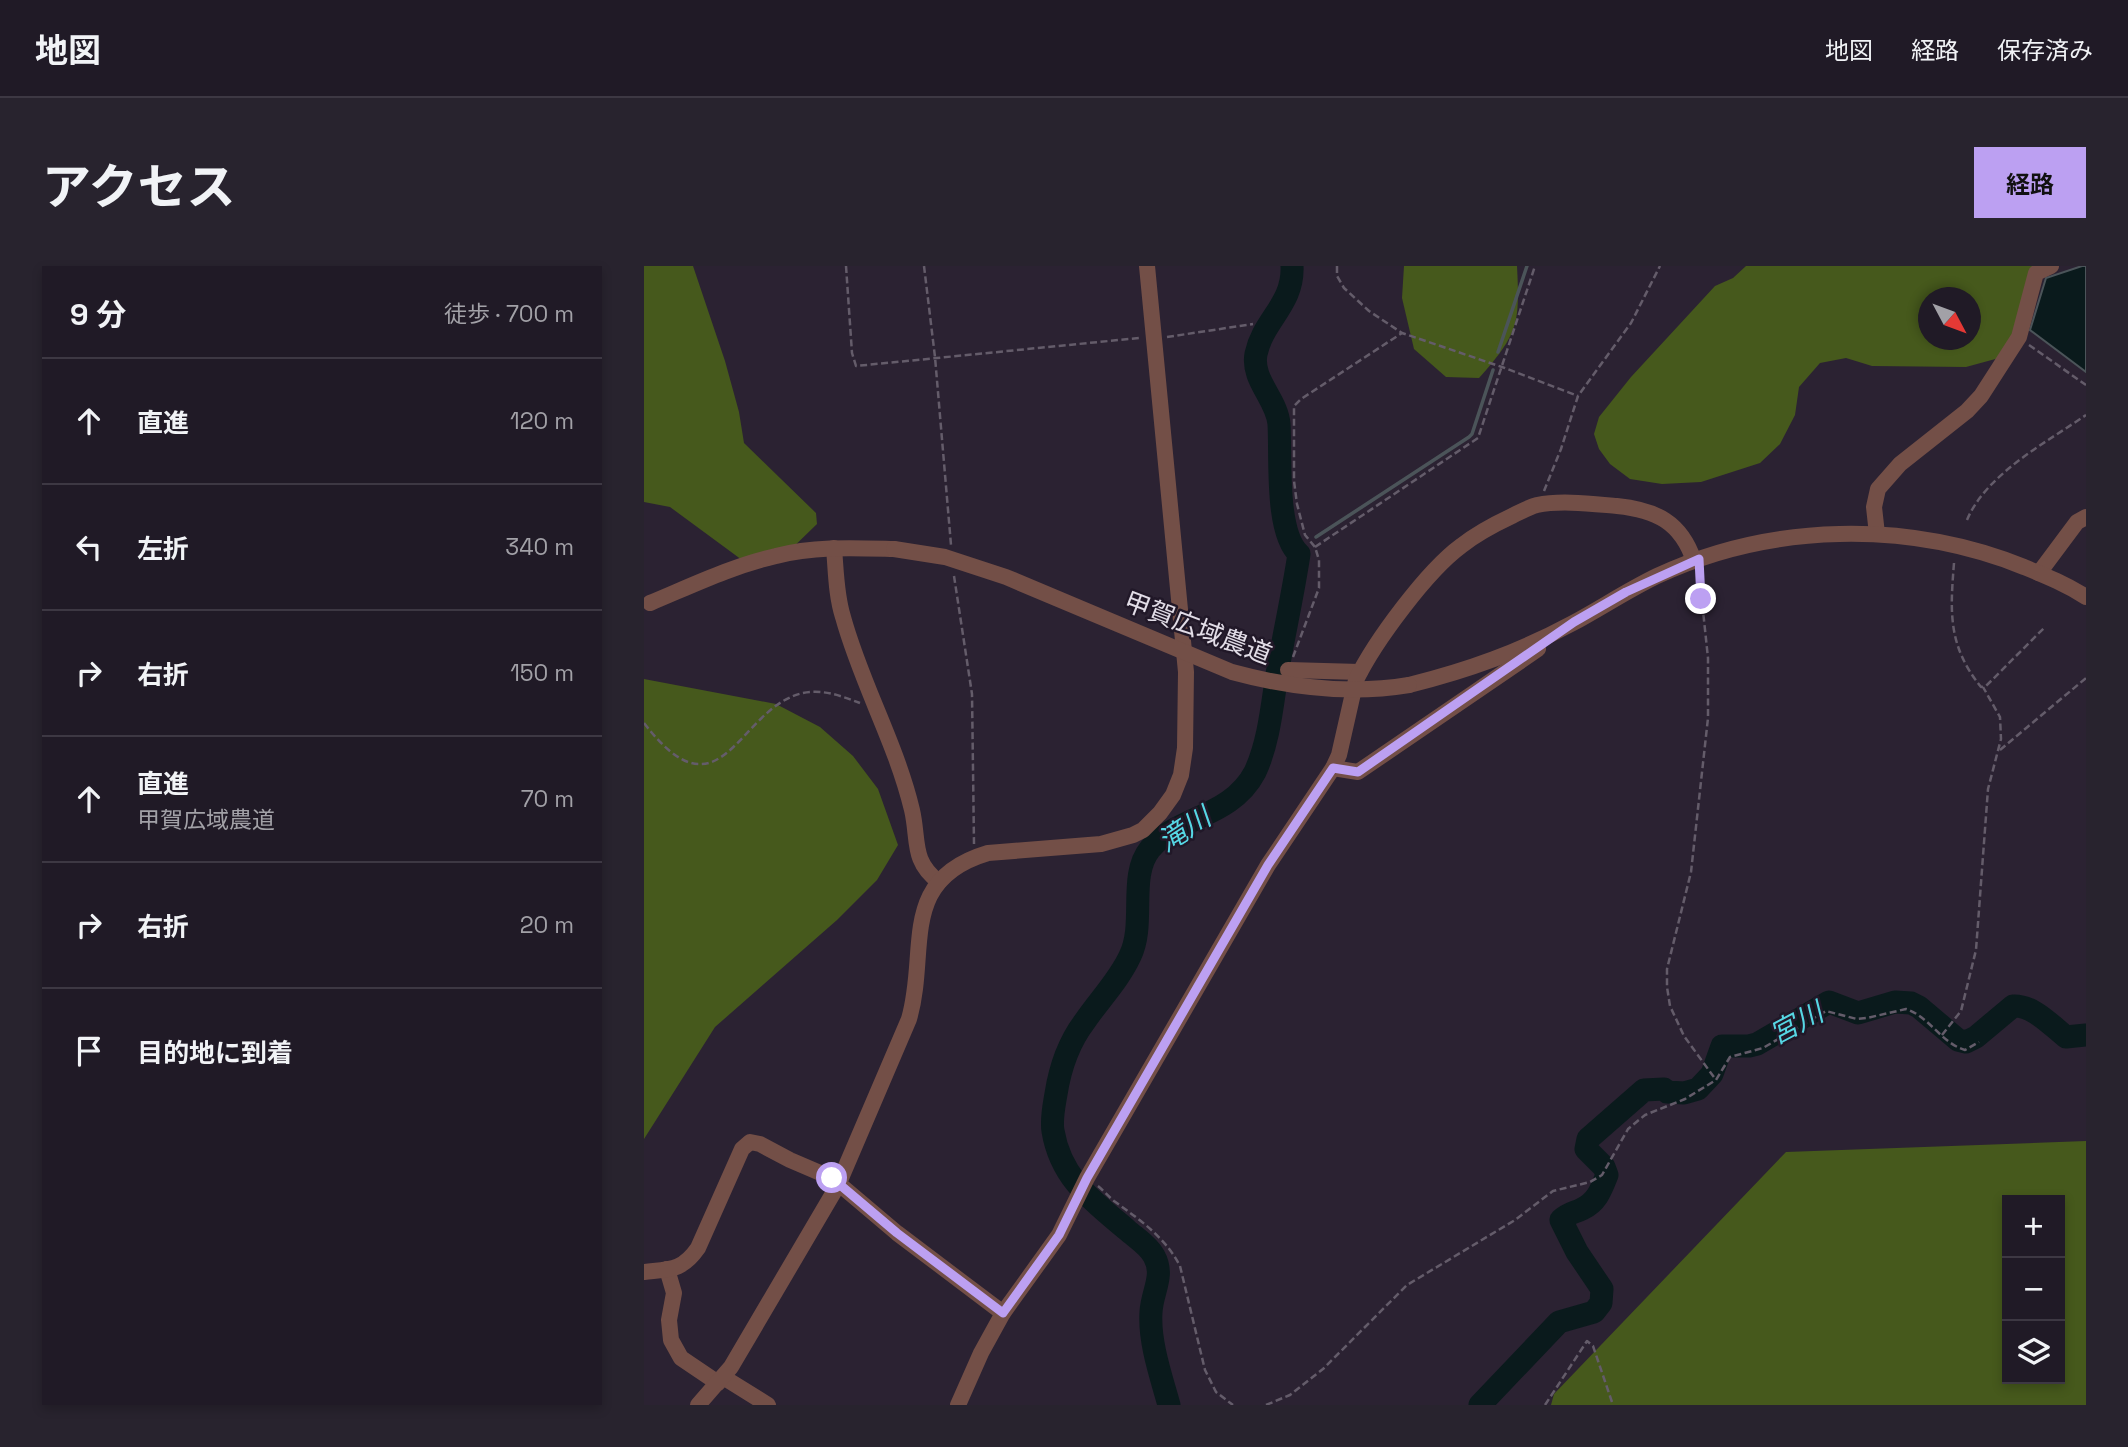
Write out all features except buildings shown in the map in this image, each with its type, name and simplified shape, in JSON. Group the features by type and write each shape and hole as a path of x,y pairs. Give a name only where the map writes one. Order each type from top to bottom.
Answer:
{"street":[{"path":"698,1405 720,1380 838,1185 909,1019 916,990 918,931 926,904 939,882 955,868 974,857 988,853 1101,844 1133,835 1143,830 1160,813 1178,785 1185,748 1186,672 1147,266"},
{"path":"1877,534 1874,501 1878,489 1900,464 1975,403 2019,337 2036,273 2051,266"},
{"path":"958,1405 981,1353 1003,1313 1059,1235 1079,1193 1268,865 1333,768 1339,755 1360,672 1380,640 1429,577 1461,546 1505,519 1536,505 1582,503 1638,508 1666,519 1685,540 1696,560"},
{"path":"2039,573 2077,522 2086,517"},
{"name":"甲賀広域農道","path":"650,603 732,569 778,555 834,548 894,549 945,558 1006,577 1243,675 1287,685 1354,690 1409,685 1466,670 1498,659 1574,622 1636,587 1696,560 1748,545 1810,535 1877,534 1951,543 1992,554 2065,583 2086,597"},
{"path":"834,548 842,613 909,798 920,861 939,882"},
{"path":"1333,768 1358,772 1574,622"},
{"path":"1288,670 1360,672"},
{"path":"644,1272 676,1269 689,1261 698,1248 743,1149 750,1142 760,1144 832,1178 897,1233 1003,1313"},
{"path":"667,1269 674,1293 669,1320 671,1340 681,1358 768,1405"}],"path":[{"path":"846,266 852,353 856,366 1127,339 1154,339 1253,324"},
{"path":"1337,266 1337,276 1344,288 1369,311 1402,333 1578,396"},
{"path":"1315,547 1478,438 1535,266"},
{"path":"1536,505 1550,478 1578,396 1631,323 1660,266"},
{"path":"1288,670 1319,589 1319,560 1315,547 1306,535 1297,504 1293,406 1402,333"},
{"path":"2019,337 2086,385"},
{"path":"1967,520 1983,497 2015,462 2086,415"},
{"path":"1696,560 1708,658 1708,718 1690,872 1667,979 1668,999 1673,1014 1684,1036 1716,1079"},
{"path":"1955,563 1951,612 1953,637 1970,674 1983,687 2000,717 2000,751"},
{"path":"1983,687 2044,628"},
{"path":"1942,1036 1962,1007 1976,950 1988,789 1992,768 2000,751 2086,678"},
{"path":"644,723 660,744 682,759 697,763 711,762 727,755 782,703 802,694 831,692 877,709"},
{"path":"1266,1405 1290,1395 1323,1370 1407,1285 1515,1220 1553,1191 1590,1182 1602,1175 1628,1129 1645,1115 1685,1100 1716,1079 1730,1057 1763,1048 1826,1011 1857,1019 1906,1009 1922,1018 1955,1046 1965,1050 1979,1042"},
{"path":"1079,1193 1099,1186 1111,1199 1140,1218 1173,1253 1180,1266 1205,1370 1216,1392 1233,1405"},
{"path":"1545,1405 1587,1341 1593,1346 1613,1405"}],"green space":[{"path":"644,266 693,266 725,361 739,412 744,443 816,513 817,524 782,558 742,560 670,507 644,502"},
{"path":"1404,266 1517,266 1518,302 1514,327 1502,350 1479,378 1446,377 1414,349 1402,298"},
{"path":"1746,266 2039,266 2014,335 1999,358 1966,367 1872,366 1846,358 1820,363 1799,387 1795,415 1780,444 1760,463 1701,482 1662,484 1630,479 1610,464 1599,449 1594,434 1599,417 1631,377 1715,286 1733,278"},
{"path":"644,679 776,704 820,727 853,756 878,789 898,845 877,880 837,920 715,1027 644,1139"},
{"path":"2086,1141 2086,1405 1551,1405 1554,1394 1786,1152"}],"shaded area":[{"path":"2086,266 2086,372 2030,330 2046,278"}],"waterway":[{"name":"滝川","path":"1169,1405 1152,1335 1151,1312 1158,1277 1157,1263 1149,1248 1091,1199 1071,1176 1057,1148 1052,1126 1053,1112 1060,1075 1070,1046 1079,1029 1120,973 1135,943 1138,886 1143,860 1161,838 1232,799 1245,787 1255,772 1264,749 1299,554 1291,543 1283,512 1277,415 1255,363 1265,331 1288,291 1292,266"},
{"path":"1498,352 1527,266"},
{"path":"1316,537 1469,437 1493,370"},
{"name":"宮川","path":"1480,1405 1559,1322 1594,1312 1601,1303 1602,1289 1577,1252 1561,1220 1591,1203 1607,1175 1604,1167 1586,1149 1588,1139 1644,1090 1664,1089 1667,1092 1684,1093 1698,1089 1712,1074 1722,1046 1757,1044 1829,1002 1858,1013 1895,1002 1911,1003 1958,1040 1966,1042 1976,1037 2013,1006 2035,1012 2066,1037 2086,1035"}],"route":[{"path":"832,1178 897,1233 1003,1313 1059,1235 1075,1199 1268,865 1333,768 1358,772 1574,622 1626,592 1699,559 1701,599"}]}
